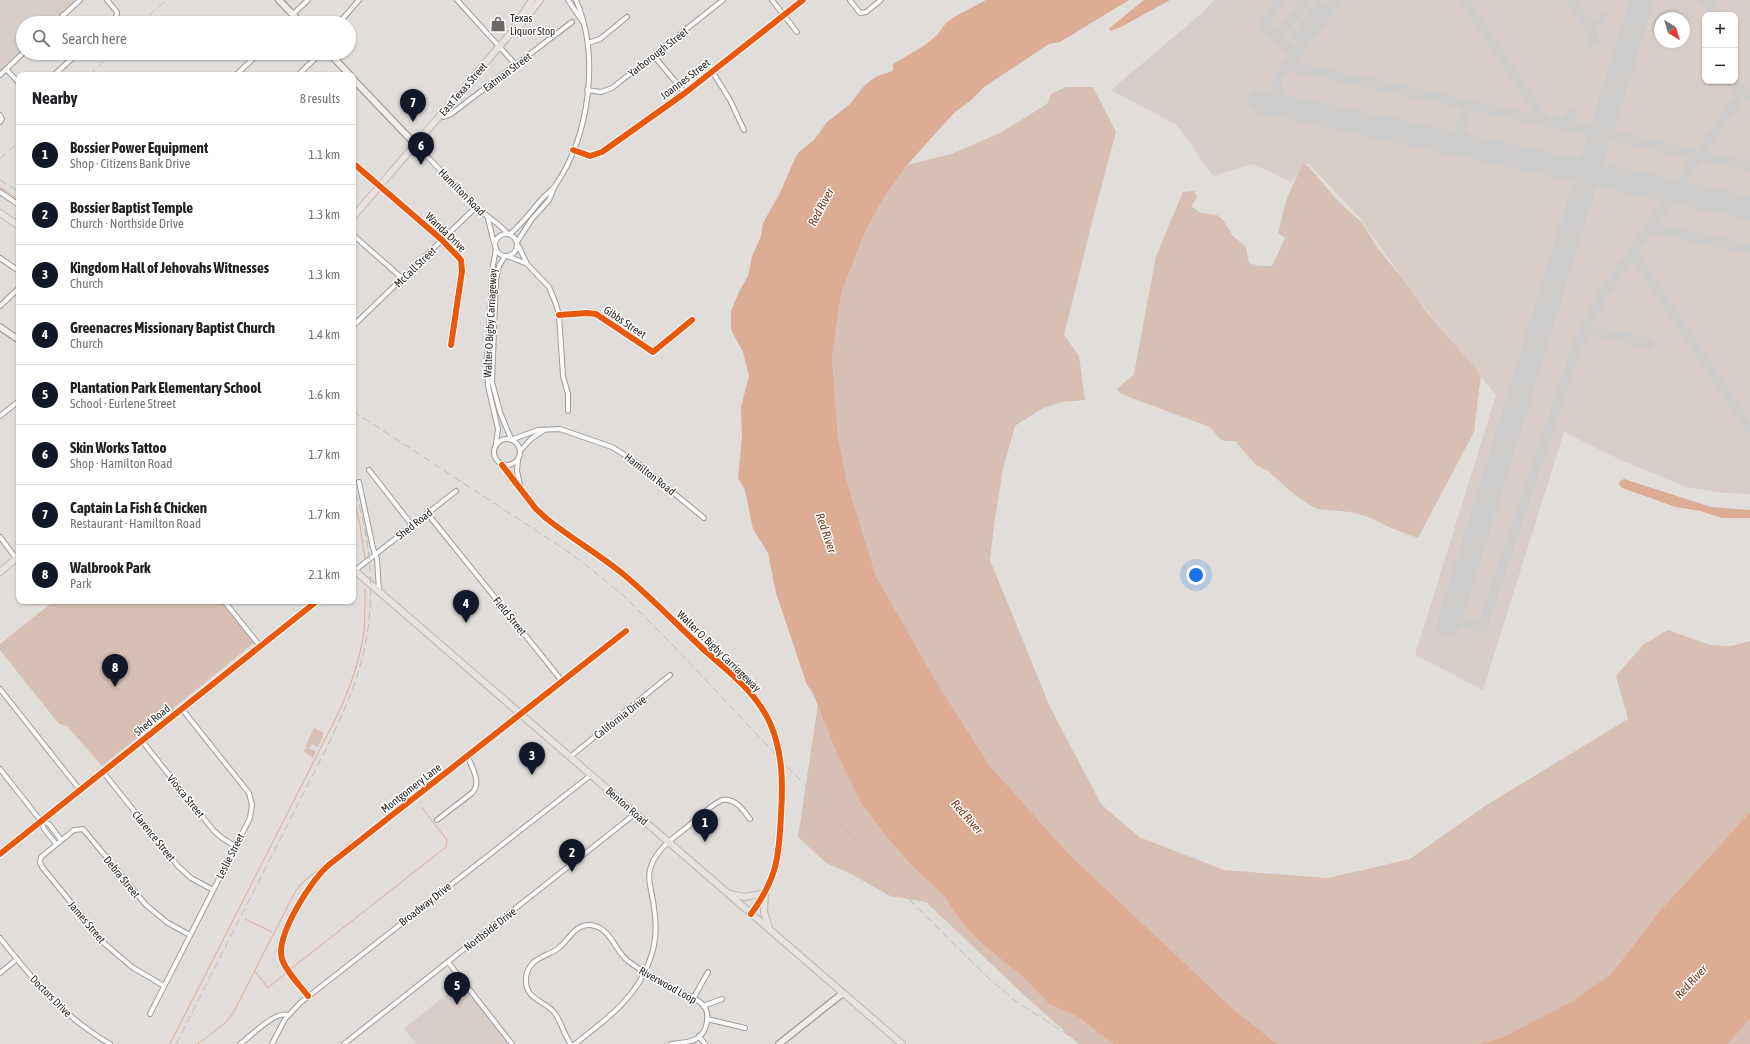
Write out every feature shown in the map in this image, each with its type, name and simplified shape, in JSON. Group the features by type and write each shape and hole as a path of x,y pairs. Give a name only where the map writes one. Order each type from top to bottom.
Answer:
{"main road":[{"name":"East Texas Street","path":"510,34 532,0"},
{"name":"East Texas Street","path":"356,213 499,46 522,23 540,0"},
{"path":"0,212 16,224"},
{"path":"0,572 16,559"},
{"name":"Benton Road","path":"356,572 902,1044"},
{"path":"728,894 746,897 765,893 764,912 770,930"}],"street":[{"path":"63,15 80,0"},
{"path":"107,0 117,12 116,16"},
{"path":"279,0 294,16 308,0"},
{"path":"345,16 359,0"},
{"path":"457,0 516,65"},
{"name":"Walter O Bigby Carriageway","path":"568,0 583,22"},
{"name":"Walter O Bigby Carriageway","path":"520,451 517,443 512,439 500,412 492,382 496,280 499,266 506,256 515,252 517,244 532,219 549,200 573,150 581,126 590,65 588,43 582,15 576,0"},
{"name":"Yarborough Street","path":"587,90 600,92 608,91 724,0"},
{"path":"772,0 797,32"},
{"name":"Joannes Street","path":"573,150 586,156 598,154 685,93 803,0"},
{"path":"850,0 860,12 866,12 881,0"},
{"path":"588,43 600,39 627,17"},
{"name":"Eatman Street","path":"440,115 444,117 451,114 572,22"},
{"path":"654,56 685,93"},
{"path":"0,75 16,60"},
{"path":"57,72 70,60"},
{"path":"239,72 252,60"},
{"path":"301,72 313,60"},
{"path":"336,60 347,72"},
{"path":"6,69 16,80"},
{"path":"712,71 728,96 744,130"},
{"name":"Hamilton Road","path":"356,82 476,207 488,218 502,227 508,234"},
{"path":"0,115 2,119 0,122"},
{"name":"Wanda Drive","path":"356,166 442,240 461,260 462,267 451,344"},
{"name":"Walter O Bigby Carriageway","path":"502,465 494,456 497,424 488,386 487,363 495,247 497,238 500,235 508,234 524,222 540,201 554,187"},
{"path":"0,192 16,203"},
{"name":"McCall Street","path":"356,323 476,207"},
{"name":"Hamilton Road","path":"488,218 495,247"},
{"path":"508,234 516,238 517,244 527,264 549,287 556,304 559,315 563,376 568,394 568,410"},
{"path":"356,238 402,278"},
{"name":"Walter O Bigby Carriageway","path":"495,247 498,253 506,256"},
{"path":"506,256 527,264"},
{"path":"0,258 16,269"},
{"path":"0,306 16,291"},
{"name":"Gibbs Street","path":"559,315 587,313 596,314 653,352 692,320"},
{"path":"0,326 16,338"},
{"path":"0,416 16,403"},
{"name":"Hamilton Road","path":"512,439 538,430 560,429 612,447 636,462 704,518"},
{"path":"502,465 511,465 518,459 520,451 531,439 544,430"},
{"path":"496,443 503,439 512,439"},
{"name":"Walter O. Bigby Carriageway","path":"518,459 517,471 521,487"},
{"name":"Walter O. Bigby Carriageway","path":"502,465 521,487 536,509 547,519 624,575 747,688 760,704 770,723 778,746 782,766 780,844 775,871 765,893 751,914"},
{"path":"369,470 412,525"},
{"path":"359,482 373,548 376,554 379,591"},
{"name":"Shed Road","path":"356,569 456,491"},
{"name":"Field Street","path":"427,513 562,681"},
{"path":"0,537 16,555"},
{"path":"226,604 260,646"},
{"name":"Shed Road","path":"1,852 313,604"},
{"name":"Montgomery Lane","path":"308,996 285,965 280,949 284,936 309,886 326,868 468,757 626,630"},
{"name":"California Drive","path":"570,757 670,676"},
{"path":"0,690 80,790"},
{"name":"Leslie Street","path":"150,1014 251,814 252,805 250,796 182,709"},
{"name":"Viosca Street","path":"142,741 216,833 235,846"},
{"path":"437,820 472,793 476,788 476,780 468,757"},
{"path":"0,770 41,821 44,828 59,842"},
{"name":"Clarence Street","path":"103,772 178,866 191,878 212,890"},
{"name":"Broadway Drive","path":"272,1044 288,1015 308,996 591,775"},
{"path":"575,1044 623,1004 634,991 645,972 653,949 655,933 655,913 650,878 651,867 657,855 668,842 722,800 728,800 737,804 750,819"},
{"name":"Northside Drive","path":"344,1044 636,813"},
{"name":"Debra Street","path":"59,842 76,829 85,830 146,905 168,923 190,935"},
{"name":"James Street","path":"59,842 41,857 40,862 42,867 105,944 132,967 164,986"},
{"name":"Riverwood Loop","path":"571,1044 565,1036 554,1013 535,999 528,990 526,985 526,974 533,962 558,949 576,930 583,926 592,925 600,928 606,932 621,955 672,989 694,997 703,1006 707,1019"},
{"name":"Doctors Drive","path":"0,938 42,990 59,1007 84,1028 110,1044"},
{"path":"0,972 17,960"},
{"path":"448,962 512,1044"},
{"path":"694,997 708,972"},
{"path":"779,1044 843,993"},
{"path":"703,1006 722,999"},
{"path":"240,1044 273,1018 280,1014 288,1015"},
{"path":"672,1044 687,1043 699,1036 706,1027 707,1019 745,1028"},
{"path":"699,1036 705,1044"}],"shaded area":[{"path":"0,0 80,0 63,16 16,16 16,60 0,75"},
{"path":"1214,0 1750,0 1750,494 1725,493 1686,487 1621,460 1564,432 1483,690 1415,655 1496,395 1416,297 1359,217 1308,163 1291,182 1253,164 1213,176 1177,125 1111,90 1202,13"},
{"path":"1066,87 1093,87 1116,132 1064,335 1079,356 1085,400 1062,402 1043,408 1015,426 1003,469 990,560 1050,707 1101,804 1139,837 1224,870 1328,878 1410,859 1485,806 1628,719 1616,676 1643,645 1668,630 1710,645 1731,646 1750,641 1750,812 1658,913 1611,974 1574,1001 1503,1037 1478,1044 1279,1044 1273,1041 1230,1006 1068,853 990,766 937,683 876,576 848,485 838,437 832,357 841,294 865,232 883,199 907,165 951,154 1000,133 1047,104 1051,94"},
{"path":"1303,163 1309,167 1339,202 1362,223 1379,250 1426,311 1481,375 1474,432 1418,538 1391,528 1366,516 1350,512 1318,509 1313,507 1295,495 1268,471 1256,465 1235,441 1225,441 1220,439 1210,427 1129,397 1120,393 1117,389 1134,374 1156,256 1183,192 1194,191 1197,198 1191,206 1201,213 1217,215 1224,221 1232,235 1246,247 1249,263 1259,266 1272,266 1285,238 1278,233 1287,198"},
{"path":"50,604 224,604 254,643 102,766 67,726 59,724 0,650 0,644"},
{"path":"818,704 837,754 861,803 886,836 911,865 944,896 963,924 983,945 1020,974 1049,1004 1078,1017 1114,1044 1079,1044 1024,995 926,902 890,896 851,874 826,863 798,837"},
{"path":"314,728 324,733 318,747 312,744 309,749 316,751 313,758 303,751 307,748 305,747"},
{"path":"463,982 512,1044 416,1044 404,1028"},
{"path":"1750,1019 1750,1044 1728,1044"}],"water":[{"name":"Red River","path":"986,0 1129,0 1060,42 1049,44 984,87 970,101 954,113 907,165 883,199 865,232 841,294 832,357 838,437 848,485 876,576 937,683 990,766 1068,853 1230,1006 1273,1041 1279,1044 1114,1044 1078,1017 1049,1004 1020,974 983,945 963,924 944,896 911,865 886,836 861,803 837,754 813,693 807,685 776,593 768,553 753,529 745,490 738,478 742,436 741,407 749,376 743,352 731,330 731,311 748,276 752,257 761,236 763,223 780,193 795,158 799,152 814,140 827,122 849,105 865,85 877,76 893,71 893,64 925,45 937,35 946,23 954,17"},
{"path":"1144,0 1170,0 1119,28 1110,31 1109,29 1112,26"},
{"path":"1624,479 1711,507 1750,510 1750,518 1722,518 1700,511 1676,507 1622,488 1619,484 1620,481"},
{"name":"Red River","path":"1750,812 1750,1019 1728,1044 1478,1044 1503,1037 1573,1001 1611,974 1658,913"}],"waterway":[{"path":"0,187 16,198"},
{"path":"356,508 365,559"},
{"path":"170,1044 343,703 360,653 364,632 365,589"},
{"path":"292,968 446,847 447,840 422,808"},
{"path":"198,1044 226,1022 232,1015 295,892 301,884 353,840"},
{"path":"245,919 272,932"},
{"path":"254,970 268,988 286,973"}],"taxiway":[{"path":"1279,40 1264,28 1263,25 1280,0"},
{"path":"1295,56 1294,52 1279,40 1278,37 1306,0"},
{"path":"1298,109 1282,97 1278,88 1278,78 1338,0"},
{"path":"1464,0 1542,117 1547,122"},
{"path":"1571,0 1593,34 1595,42"},
{"path":"1704,0 1712,6 1714,12"},
{"path":"1319,4 1329,11"},
{"path":"1313,12 1323,19"},
{"path":"1584,21 1595,24 1603,17"},
{"path":"1308,20 1317,27"},
{"path":"1302,27 1311,35"},
{"path":"1296,35 1305,42"},
{"path":"1283,71 1288,68 1295,67 1590,131 1598,130 1604,122"},
{"path":"1736,85 1750,97"},
{"path":"1450,617 1482,628 1574,355 1586,326 1604,293 1738,98 1739,91 1736,85"},
{"path":"1444,141 1452,139 1457,135 1466,112 1470,108 1477,107"},
{"path":"1555,124 1567,120 1573,113"},
{"path":"1460,131 1463,141 1471,147"},
{"path":"1597,145 1603,137 1612,136 1750,166"},
{"path":"1684,177 1684,189 1694,196"},
{"path":"1655,187 1664,195 1665,201 1663,207"},
{"path":"1647,230 1653,228 1750,249"},
{"path":"1636,247 1634,252 1636,258 1750,429"},
{"path":"1595,331 1649,343"}],"runway":[{"path":"1449,623 1642,0"},
{"path":"1260,101 1750,208"}],"railway":[{"path":"149,16 166,0"},
{"path":"92,72 105,60"},
{"path":"0,159 16,144"},
{"path":"0,180 16,190"},
{"path":"356,413 555,543 581,561 623,595 668,640 831,813 897,887 984,974 1013,999 1082,1044"},
{"path":"176,1044 326,749 348,702 355,683 364,650 370,603 369,556 356,496"}],"cycle path":[{"path":"573,150 590,156 602,152 685,93 803,0"},
{"path":"356,166 442,240 461,260 462,271 451,345"},
{"path":"559,315 587,313 596,314 653,352 692,320"},
{"path":"502,465 536,509 556,526 614,567 633,583 741,683 750,692 764,712 774,734 780,757 782,791 780,830 775,867 760,901 751,914"},
{"path":"0,854 313,604"},
{"path":"308,996 284,964 281,949 289,923 305,894 322,871 626,631"}],"place":[{"name":"Texas Liquor Stop","path":"498,24"},
{"name":"Captain La Fish & Chicken","path":"413,122"},
{"name":"Skin Works Tattoo","path":"421,165"},
{"name":"Greenacres Missionary Baptist Church","path":"466,623"},
{"name":"Walbrook Park","path":"115,687"},
{"name":"Kingdom Hall of Jehovahs Witnesses","path":"532,775"},
{"name":"Bossier Power Equipment","path":"705,842"},
{"name":"Bossier Baptist Temple","path":"572,872"},
{"name":"Plantation Park Elementary School","path":"457,1005"}]}
